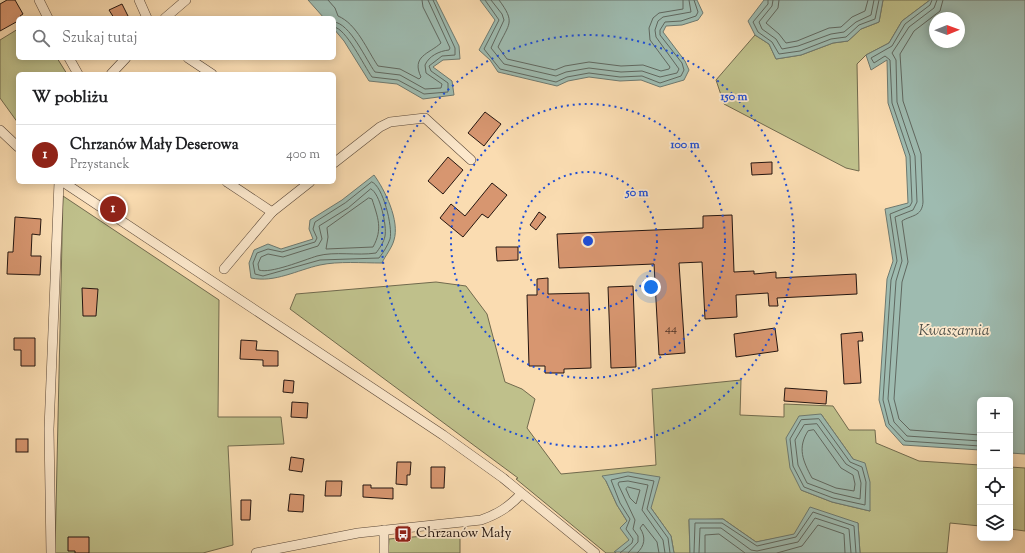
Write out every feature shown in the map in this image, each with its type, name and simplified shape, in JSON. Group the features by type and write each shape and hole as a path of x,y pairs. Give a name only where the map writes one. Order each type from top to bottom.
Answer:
{"street":[{"path":"39,0 47,16"},
{"path":"139,0 145,16"},
{"path":"167,16 186,0"},
{"path":"70,60 77,72"},
{"path":"113,72 124,60"},
{"path":"191,60 209,72"},
{"path":"336,158 380,127 390,122 425,118 471,160"},
{"path":"0,130 16,142"},
{"path":"51,553 49,429 59,184"},
{"path":"66,184 443,435 503,478 595,553"},
{"path":"230,184 272,212"},
{"path":"224,269 272,212 307,184"},
{"path":"256,553 358,533 481,520 495,515 510,506 521,494"},
{"path":"384,530 384,553"}],"green space":[{"path":"883,0 930,0 902,21 889,43 866,55 857,64 859,171 846,168 724,104 716,80 755,35 769,44 776,59 801,55 833,43 848,41 861,29 879,22"},
{"path":"16,30 16,60 58,60 66,72 16,72 16,120 0,98 0,40"},
{"path":"63,196 219,300 218,417 281,417 284,444 228,446 233,545 203,553 55,553"},
{"path":"436,282 466,286 487,314 505,382 522,389 535,399 527,428 561,474 656,465 652,389 741,380 740,415 784,417 784,404 833,406 849,430 875,430 876,443 919,461 977,465 977,526 950,523 947,553 860,553 858,523 756,542 723,519 689,520 690,553 674,553 671,536 651,508 606,481 617,505 627,521 630,540 615,553 606,553 516,479 518,478 290,309 296,294","holes":["821,414 853,459 870,511 832,502 801,490"]},
{"path":"1013,467 1025,468 1025,531 1013,529"},
{"path":"460,533 460,553 388,553 389,539"}],"water":[{"path":"308,0 436,0 459,46 460,59 443,60 433,67 452,81 454,95 423,99 397,84 369,81 344,41 336,31 336,16 322,16"},
{"path":"480,0 697,0 703,13 698,20 682,25 666,26 663,32 685,61 689,70 684,80 660,87 641,80 620,81 589,77 568,81 557,86 498,72 490,60 479,50 495,20"},
{"path":"764,0 883,0 879,22 861,29 848,41 833,43 801,55 776,59 769,44 755,35 748,21"},
{"name":"Kwaszarnia","path":"930,0 1025,0 1025,454 1013,453 1013,397 977,397 977,450 903,445 886,426 879,400 887,279 893,261 885,209 908,203 906,157 888,103 887,60 871,70 866,55 889,43 902,21"},
{"path":"374,175 387,197 395,224 393,243 382,263 327,264 269,279 251,278 249,263 254,250 268,244 281,249 313,239 309,229 310,220 342,200"},
{"path":"821,414 853,459 865,463 870,482 870,511 832,502 801,490 790,468 786,438 799,416"},
{"path":"628,472 660,477 651,508 671,536 674,553 614,552 629,540 620,528 627,521 602,476"},
{"path":"810,507 858,523 860,553 690,553 689,519 723,519 756,542 794,534"}],"building":[{"path":"7,0 15,0 23,14 16,16 16,22 0,31 0,4"},
{"path":"122,4 128,16 113,16 109,10"},
{"path":"485,112 501,124 484,146 468,133"},
{"path":"448,157 463,170 443,194 428,181"},
{"path":"772,162 772,174 752,175 751,163"},
{"path":"492,183 507,195 488,218 482,214 463,237 440,218 451,204 465,216"},
{"path":"539,212 546,217 536,230 530,225"},
{"path":"732,215 734,272 754,271 754,274 776,272 776,278 856,274 857,294 777,298 778,306 769,306 768,293 736,295 737,317 705,319 702,262 679,263 685,353 659,355 654,264 559,268 557,234 703,228 703,216"},
{"path":"15,217 41,219 40,235 32,234 31,256 41,256 40,275 7,274 8,252 13,252"},
{"path":"496,247 518,247 518,260 497,261"},
{"path":"548,278 548,294 589,293 591,368 564,369 564,373 545,373 545,366 529,366 527,295 537,295 537,279"},
{"path":"633,286 636,367 611,368 608,287"},
{"path":"82,288 98,289 96,316 83,316"},
{"path":"775,328 778,351 736,357 734,334"},
{"path":"862,332 863,341 858,341 861,383 844,384 841,334"},
{"path":"14,338 35,338 35,366 21,366 21,350 14,350"},
{"path":"241,340 257,341 256,350 278,351 278,366 263,366 263,360 240,359"},
{"path":"284,380 294,381 293,393 283,392"},
{"path":"785,388 827,391 826,404 784,401"},
{"path":"292,402 308,403 307,418 291,417"},
{"path":"16,439 28,439 28,452 16,452"},
{"path":"291,457 304,459 302,472 289,470"},
{"path":"397,462 411,462 410,475 407,475 407,485 396,484"},
{"path":"431,467 445,467 444,488 431,488"},
{"path":"326,481 342,481 341,496 325,496"},
{"path":"363,485 371,485 371,488 393,488 393,499 363,497"},
{"path":"290,494 304,495 303,512 288,511"},
{"path":"241,500 251,500 250,520 241,520"},
{"path":"68,537 89,537 89,553 75,553 75,551 68,551"}],"place":[{"name":"Chrzanów Mały Deserowa","path":"113,209"},
{"name":"Chrzanów Mały","path":"403,534"}]}
